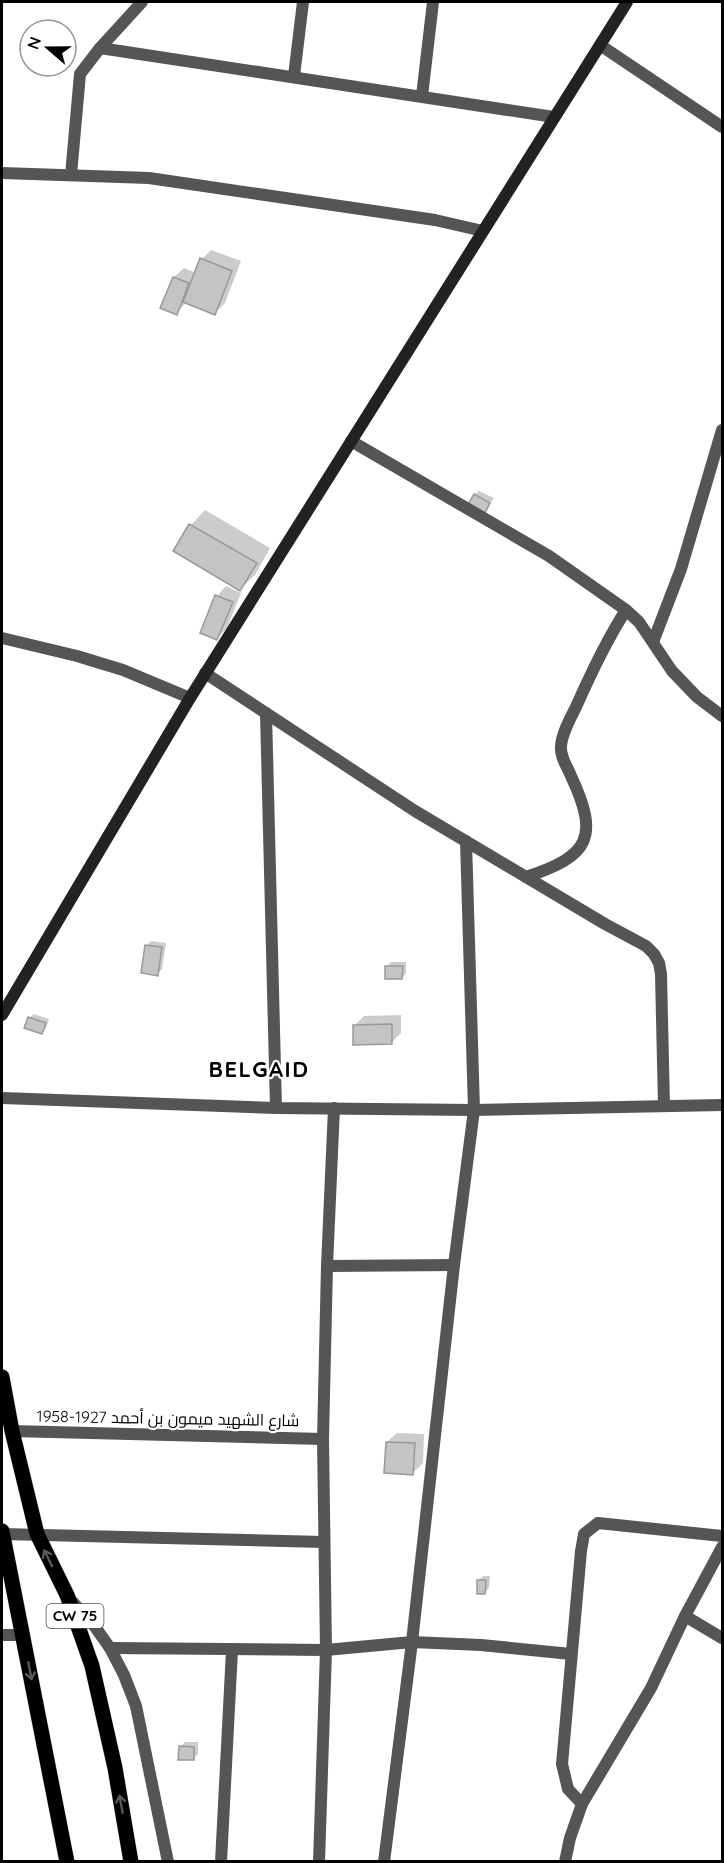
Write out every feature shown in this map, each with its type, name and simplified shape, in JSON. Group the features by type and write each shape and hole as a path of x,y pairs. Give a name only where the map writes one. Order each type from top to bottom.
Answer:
{"main road":[{"path":"2,1015 205,673 625,2"},
{"name":"CW 75","path":"2,1377 12,1431 37,1534 67,1595 92,1665 115,1768 132,1862"},
{"name":"CW 75","path":"2,1533 67,1862"}],"street":[{"path":"71,175 80,74 100,48 142,2"},
{"path":"294,76 303,2"},
{"path":"422,96 433,2"},
{"path":"600,45 723,127"},
{"path":"100,48 554,117"},
{"path":"2,173 149,178 435,220 483,231"},
{"path":"653,642 681,569 723,430"},
{"path":"351,441 549,556 626,610 639,622 672,671 697,697 723,716"},
{"path":"526,877 568,860 581,847 585,837 586,818 560,748 570,719 602,649 626,610"},
{"path":"2,638 104,664 190,698"},
{"path":"205,673 415,811 646,946 659,963 661,974 664,1106"},
{"path":"266,713 276,1108"},
{"path":"384,1862 474,1110 466,841"},
{"path":"2,1098 276,1108 474,1110 723,1105"},
{"path":"319,1862 326,1650 323,1439 334,1108"},
{"path":"327,1266 454,1265"},
{"name":"شارع الشهيد ميمون بن أحمد 1927-1958","path":"12,1431 323,1439"},
{"path":"582,1804 568,1789 562,1764 584,1534 598,1523 723,1536"},
{"path":"2,1533 323,1542"},
{"path":"565,1862 570,1838 582,1804 651,1688 684,1616 723,1547"},
{"path":"67,1595 93,1624 110,1648 136,1706 169,1861"},
{"path":"684,1616 723,1638"},
{"path":"2,1635 23,1635"},
{"path":"110,1648 326,1650 412,1642 481,1645 571,1654"},
{"path":"221,1862 232,1650"}],"building":[{"path":"200,258 232,271 215,315 183,302"},
{"path":"173,277 189,283 177,315 160,308"},
{"path":"474,494 490,503 484,515 467,506"},
{"path":"189,524 257,563 240,591 173,551"},
{"path":"215,595 233,602 217,640 200,633"},
{"path":"145,945 162,947 158,976 141,973"},
{"path":"385,966 403,966 402,979 385,979"},
{"path":"28,1017 46,1023 42,1034 24,1028"},
{"path":"392,1024 392,1044 353,1045 353,1025"},
{"path":"386,1442 415,1443 413,1475 384,1473"},
{"path":"477,1580 486,1580 485,1594 477,1594"},
{"path":"179,1746 194,1747 194,1760 178,1760"}],"district":[{"name":"BELGAID","path":"259,1069"}]}
